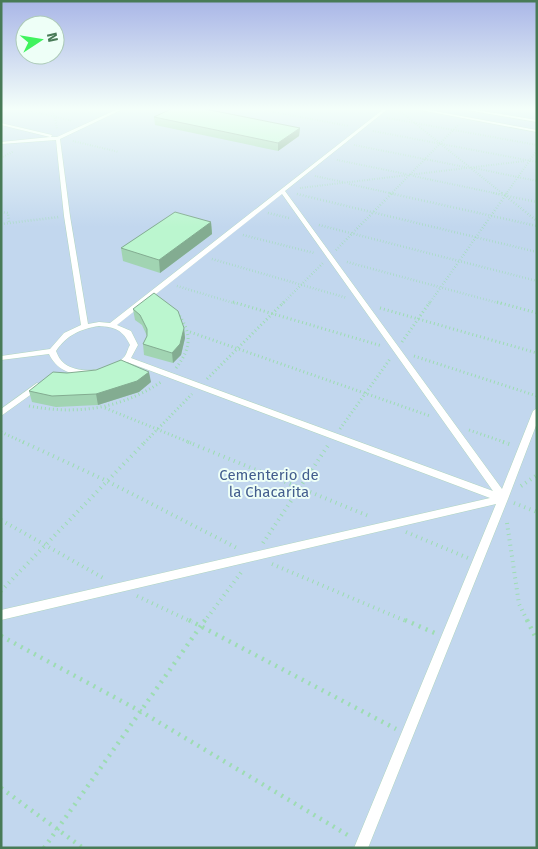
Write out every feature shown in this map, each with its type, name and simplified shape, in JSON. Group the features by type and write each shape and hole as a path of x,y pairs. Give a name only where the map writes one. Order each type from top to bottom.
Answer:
{"lane":[{"path":"59,148 67,216 85,326"},
{"path":"112,325 337,148"},
{"path":"282,190 503,499"},
{"path":"1,358 52,351 63,336 85,326 112,325 128,333 134,345 126,359 108,369 84,372 63,368 54,360 52,351"},
{"path":"126,359 503,499"},
{"path":"55,374 63,368"},
{"path":"1,412 47,379"},
{"path":"361,846 537,411"},
{"path":"1,615 503,499"}],"path":[{"path":"99,148 118,152"},
{"path":"371,148 537,181"},
{"path":"1,591 107,480 438,148"},
{"path":"446,148 537,221"},
{"path":"462,148 537,161"},
{"path":"44,848 201,626 254,556 334,436 397,350 537,150"},
{"path":"325,157 537,202"},
{"path":"282,190 529,160"},
{"path":"304,173 537,226"},
{"path":"282,190 537,252"},
{"path":"258,210 537,280"},
{"path":"1,212 8,213 9,223"},
{"path":"1,224 67,216"},
{"path":"230,232 537,313"},
{"path":"166,282 397,350 537,396"},
{"path":"14,402 63,411 105,408 147,393 170,375 183,360 190,346 190,332 176,310"},
{"path":"190,332 522,448"},
{"path":"105,408 477,562"},
{"path":"1,432 107,480 254,556 446,638"},
{"path":"503,499 537,475"},
{"path":"503,499 537,512"},
{"path":"503,499 519,604 537,640"},
{"path":"1,520 119,588 201,626 407,734"},
{"path":"1,636 140,711 361,846"},
{"path":"1,788 83,848"}],"green space":[{"name":"Cementerio de la Chacarita","path":"1,148 537,148 537,848 1,848"}],"building":[{"path":"175,212 211,222 159,260 121,248"},
{"path":"154,293 178,311 184,328 180,344 172,353 143,344 147,336 147,329 140,315 133,309"},
{"path":"121,360 149,372 137,381 96,394 52,396 29,391 53,372 67,373 96,370"}]}
